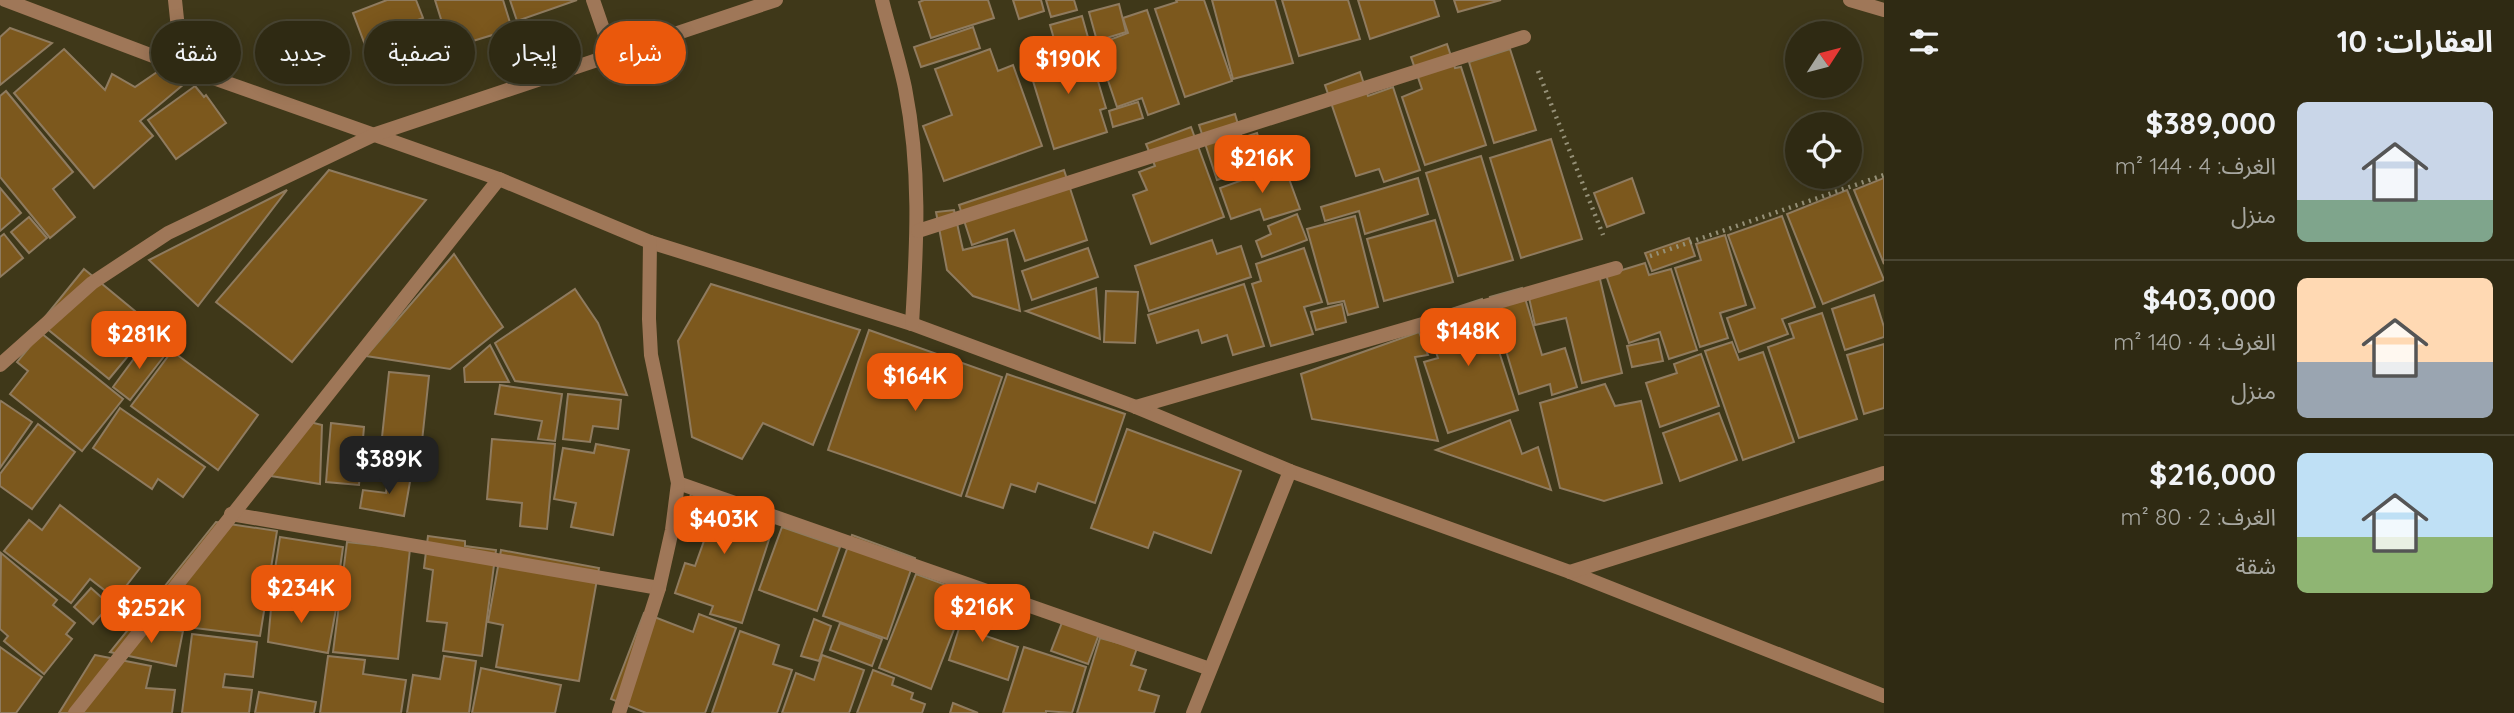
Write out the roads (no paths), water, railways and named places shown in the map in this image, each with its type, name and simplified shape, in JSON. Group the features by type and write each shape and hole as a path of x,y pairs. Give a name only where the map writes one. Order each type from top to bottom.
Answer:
{"street":[{"path":"5,0 151,55"},
{"path":"175,0 177,21"},
{"path":"593,0 600,21"},
{"path":"686,30 776,0"},
{"path":"882,0 905,88 915,157 918,232 912,324"},
{"path":"1850,0 1884,10"},
{"path":"918,232 1524,37"},
{"path":"0,365 92,283 168,233 376,134 595,61"},
{"path":"231,84 499,178 650,242 912,324 1136,407 1290,471 1570,572 1884,696"},
{"path":"75,713 499,178"},
{"path":"619,713 659,588 672,530 678,483 651,355 650,242"},
{"path":"1136,407 1616,268"},
{"path":"1193,713 1290,471"},
{"path":"1570,572 1884,473"},
{"path":"678,483 1210,669"},
{"path":"231,514 659,588"}]}
